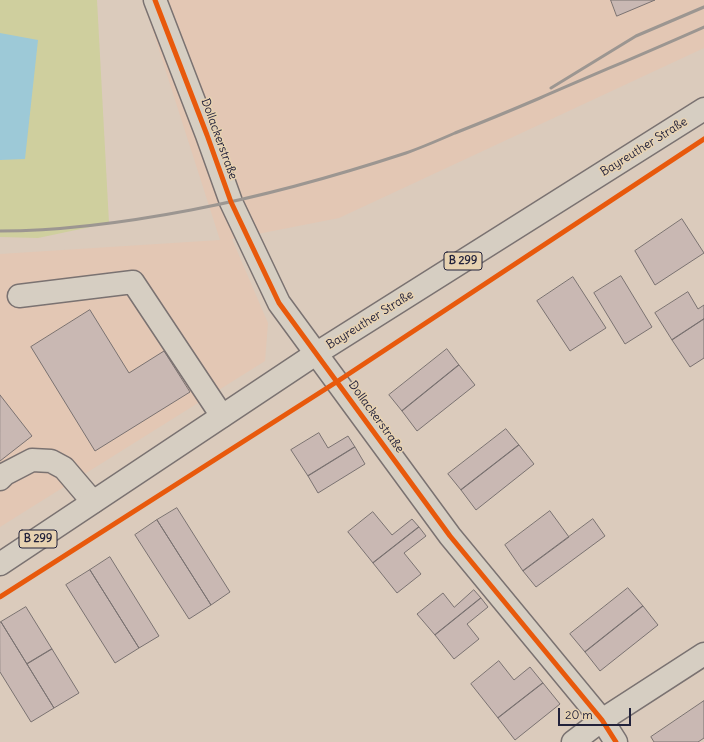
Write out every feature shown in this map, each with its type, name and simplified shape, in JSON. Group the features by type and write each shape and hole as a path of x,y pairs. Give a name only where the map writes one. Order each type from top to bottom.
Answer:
{"street":[{"name":"Dollackerstraße","path":"155,0 231,202 279,303 450,536 602,720 616,742"},
{"name":"Bayreuther Straße","path":"1,559 93,502 317,353 704,109"},
{"path":"19,296 132,282 222,416"},
{"path":"0,479 5,474 32,460 51,461 64,468 93,502"},
{"path":"573,742 602,720 704,654"}],"shaded area":[{"path":"143,0 704,0 704,48 339,218 232,239 268,323 265,361 0,527 0,254 220,240"}],"green space":[{"path":"0,0 97,0 109,223 38,238 0,237"}],"water":[{"path":"0,33 38,40 25,159 0,160"}],"building":[{"path":"611,0 655,0 617,16"},
{"path":"682,219 704,253 655,285 635,251"},
{"path":"621,276 652,327 625,344 594,293"},
{"path":"573,277 606,328 570,351 537,301"},
{"path":"688,292 698,309 704,305 704,319 672,340 655,313"},
{"path":"90,310 129,373 164,351 190,392 95,451 31,347"},
{"path":"704,319 704,358 690,367 672,340"},
{"path":"447,349 459,365 402,411 389,395"},
{"path":"459,365 475,385 417,431 402,411"},
{"path":"0,395 32,436 0,461"},
{"path":"506,429 519,445 461,490 448,474"},
{"path":"319,433 328,448 348,436 355,447 308,476 291,450"},
{"path":"519,445 534,464 476,510 461,490"},
{"path":"355,447 365,464 318,493 308,476"},
{"path":"177,508 230,592 211,605 157,520"},
{"path":"550,511 569,537 523,571 505,545"},
{"path":"373,512 392,535 412,519 419,527 373,563 348,532"},
{"path":"593,519 605,536 536,587 523,571"},
{"path":"157,520 211,605 189,619 135,535"},
{"path":"419,527 426,536 404,553 421,574 397,593 373,563"},
{"path":"110,557 159,636 139,648 90,570"},
{"path":"90,570 139,648 115,663 66,585"},
{"path":"628,588 643,606 585,652 570,634"},
{"path":"474,590 481,598 435,635 417,614 443,593 454,607"},
{"path":"481,598 488,607 467,624 479,639 454,659 435,635"},
{"path":"643,606 658,625 600,671 585,652"},
{"path":"26,607 52,649 27,664 1,622"},
{"path":"0,622 54,708 31,722 0,672"},
{"path":"52,649 79,693 54,708 27,664"},
{"path":"499,661 514,680 530,667 543,683 498,718 471,684"},
{"path":"543,683 560,704 515,740 498,718"},
{"path":"704,701 704,738 698,742 654,742 651,737"}],"railway":[{"path":"551,88 636,36 704,7"},
{"path":"0,231 72,228 144,218 191,210 273,192 326,177 425,146 704,27"}],"cycle path":[{"path":"155,0 231,202 279,303 450,536 602,720 616,742"},
{"path":"0,597 338,381 704,139"}]}
